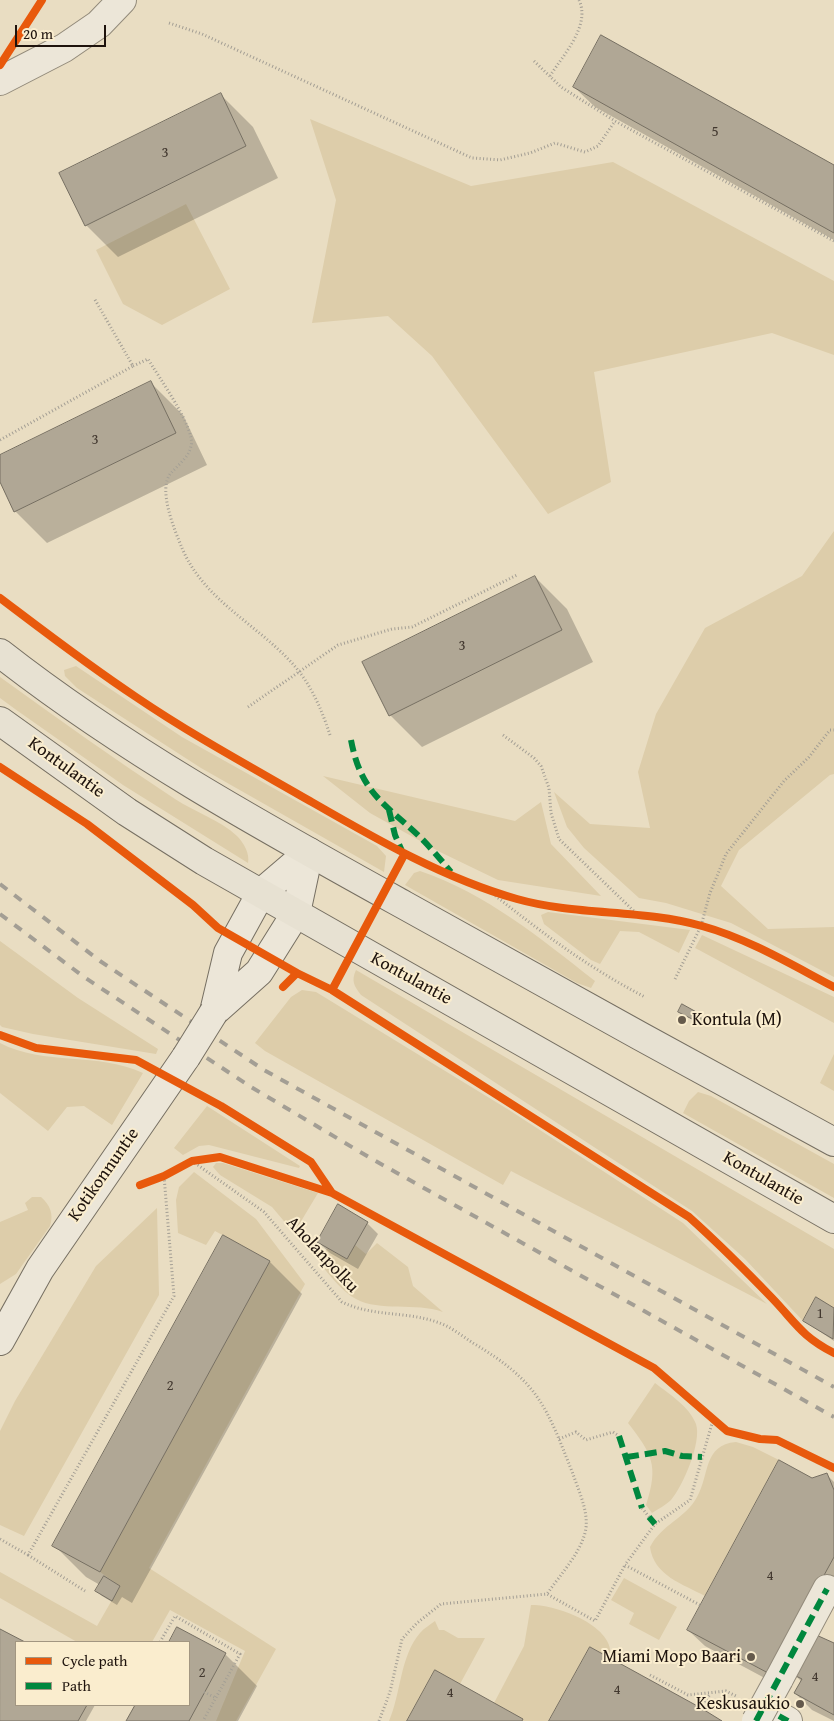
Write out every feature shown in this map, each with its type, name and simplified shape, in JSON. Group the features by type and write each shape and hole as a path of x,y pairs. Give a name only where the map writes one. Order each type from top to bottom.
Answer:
{"main road":[{"path":"0,653 89,717 219,802 552,988 834,1142"},
{"name":"Kontulantie","path":"0,721 127,812 204,861 834,1219"}],"street":[{"path":"0,81 64,48 99,24 122,0"},
{"name":"Kotikonnuntie","path":"214,1012 228,953 261,893 309,852"},
{"name":"Kotikonnuntie","path":"0,1341 45,1262 90,1192 152,1108 214,1012 259,972 296,913 309,852"},
{"path":"774,1719 779,1679 827,1589"}],"path":[{"path":"550,76 583,20 579,0"},
{"path":"169,23 202,34 472,158 500,160 530,153 555,143 585,152 598,146 615,120"},
{"path":"534,61 561,87 615,120 834,241"},
{"path":"94,298 133,366"},
{"path":"0,440 148,359 190,431 192,446 185,459 169,475 164,494 182,550 203,583 292,662 308,684 330,736"},
{"path":"248,707 338,645 392,629 412,627 517,575"},
{"path":"675,979 726,854 784,781 809,757 830,730 834,730"},
{"path":"503,736 534,758 541,766 549,788 551,813 559,839 642,916"},
{"path":"479,885 510,896"},
{"path":"487,889 551,940 599,973 645,997"},
{"path":"620,914 642,916"},
{"path":"697,925 710,928"},
{"path":"188,1163 201,1160"},
{"path":"28,1556 174,1296 168,1174 156,1179"},
{"path":"380,1721 390,1692 402,1640 417,1622 441,1604 548,1594 595,1621 626,1565 656,1524 690,1500 710,1417 720,1426"},
{"path":"559,1439 576,1432 586,1440 613,1432 619,1436"},
{"path":"642,1508 650,1517"},
{"path":"0,1539 85,1591"},
{"path":"626,1565 700,1605"},
{"path":"161,1641 176,1616 240,1654 203,1721"},
{"path":"650,1675 688,1695 726,1691"},
{"path":"204,1692 216,1698"},
{"path":"701,1708 710,1693"}],"shaded area":[{"path":"310,119 471,186 613,162 834,281 834,355 772,333 594,372 611,482 548,514 432,356 388,316 312,323 336,200"},
{"path":"186,204 230,289 162,325 123,304 96,250"},
{"path":"834,531 834,774 830,775 739,850 721,886 768,929 834,927 834,977 731,923 666,903 639,898 584,848 567,827 554,792 590,824 650,828 638,772 656,714 705,628 802,576"},
{"path":"76,666 182,737 377,846 386,856 384,872 201,768 77,688 65,676 64,670"},
{"path":"0,677 175,799 230,830 244,845 248,856 248,863 123,785 0,698"},
{"path":"323,776 515,821 541,802 551,844 601,896 498,880 440,852 370,813"},
{"path":"420,871 468,892 533,933 595,981 591,988 577,983 405,885 414,873"},
{"path":"548,912 690,930 679,953 639,932 620,931 600,964 591,960 544,924 541,915"},
{"path":"702,935 834,997 834,1023 695,948"},
{"path":"0,941 78,998 158,1049 156,1054 33,1034 2,1027 0,1025"},
{"path":"356,970 834,1249 834,1308 816,1298 803,1321 745,1259 692,1211 361,995 354,983"},
{"path":"302,990 316,992 509,1110 683,1223 767,1304 511,1171 503,1185 265,1051 255,1043 291,997"},
{"path":"0,1043 17,1050 35,1054 108,1063 143,1073 112,1125 84,1106 67,1107 48,1131 0,1093"},
{"path":"834,1054 834,1091 820,1083"},
{"path":"698,1092 711,1096 834,1164 834,1198 683,1113 689,1101"},
{"path":"207,1106 300,1166 299,1168 209,1145 199,1146 183,1155 174,1148"},
{"path":"216,1163 223,1163 318,1193 294,1233 272,1207 220,1175 213,1167"},
{"path":"194,1172 256,1219 305,1284 149,1568 276,1649 236,1721 216,1721 245,1651 170,1610 153,1641 75,1641 0,1598 0,1572 97,1626 120,1586 100,1572 270,1261 215,1231 206,1245 178,1233 176,1200 179,1187"},
{"path":"32,1197 41,1197 47,1203 52,1218 50,1226 16,1274 0,1284 0,1222 28,1210 25,1203"},
{"path":"157,1208 159,1295 24,1536 0,1525 0,1431 15,1401 96,1266"},
{"path":"377,1243 408,1267 413,1286 443,1312 432,1309 365,1303 346,1292 320,1264 327,1248 347,1259 355,1245 366,1254"},
{"path":"655,1383 689,1412 696,1424 697,1432 694,1452 681,1485 671,1500 652,1513 646,1505 652,1480 651,1461 643,1443 628,1423"},
{"path":"736,1442 753,1447 779,1460 705,1596 679,1583 663,1572 657,1565 650,1547 661,1532 687,1510 697,1497 713,1455 725,1444"},
{"path":"624,1578 677,1607 659,1640 629,1624 634,1613 611,1600"},
{"path":"531,1605 554,1608 582,1619 604,1636 610,1646 610,1658 590,1647 549,1721 522,1721 522,1719 494,1703 524,1646"},
{"path":"435,1621 439,1630 444,1630 458,1638 485,1638 460,1684 435,1671 407,1721 389,1721 408,1653 413,1642 425,1628"}],"building":[{"path":"601,35 834,165 834,233 573,87"},
{"path":"221,93 246,146 85,226 59,173"},
{"path":"151,381 176,433 14,512 0,482 0,455"},
{"path":"535,576 562,630 389,716 362,662"},
{"path":"682,1004 700,1014 696,1021 678,1012"},
{"path":"338,1204 368,1222 347,1259 317,1242"},
{"path":"223,1235 270,1261 100,1572 52,1546"},
{"path":"816,1297 834,1308 833,1339 803,1321"},
{"path":"779,1460 812,1478 827,1473 834,1490 834,1557 770,1674 687,1630"},
{"path":"104,1576 120,1586 112,1601 95,1591"},
{"path":"177,1627 226,1653 189,1721 126,1721 134,1706 190,1706 190,1641 170,1641"},
{"path":"0,1629 23,1641 15,1641 15,1706 86,1706 78,1721 0,1721"},
{"path":"814,1634 834,1643 834,1715 794,1693 802,1679 792,1674"},
{"path":"590,1647 701,1708 722,1721 549,1721"},
{"path":"435,1670 523,1719 522,1721 407,1721"}],"railway":[{"path":"0,884 100,961 264,1070 834,1387"},
{"path":"0,914 84,977 251,1087 372,1159 834,1417"}],"marked path":[{"path":"351,740 361,773 376,796 420,837 451,872"},
{"path":"389,810 395,835 402,851"},
{"path":"619,1436 642,1508"},
{"path":"627,1457 665,1451 682,1456 702,1457"},
{"path":"649,1517 655,1524"},
{"path":"756,1721 827,1589"},
{"path":"779,1716 788,1721"}],"cycle path":[{"path":"0,65 42,0"},
{"path":"0,598 101,673 179,724 360,829 436,869 517,899 563,908 656,917 719,931 786,961 834,987"},
{"path":"0,767 87,824 193,905 218,928 297,973"},
{"path":"332,990 404,855"},
{"path":"283,987 297,973 332,990 689,1217 742,1267 806,1335 834,1353"},
{"path":"0,1035 36,1048 136,1060 221,1106 311,1162 332,1193 654,1368 727,1431 760,1439 777,1440 834,1468"},
{"path":"140,1185 164,1176 192,1161 220,1157 332,1193"}],"place":[{"name":"Kontula (M)","path":"682,1020"},
{"name":"Miami Mopo Baari","path":"751,1657"},
{"name":"Keskusaukio","path":"800,1704"}]}
